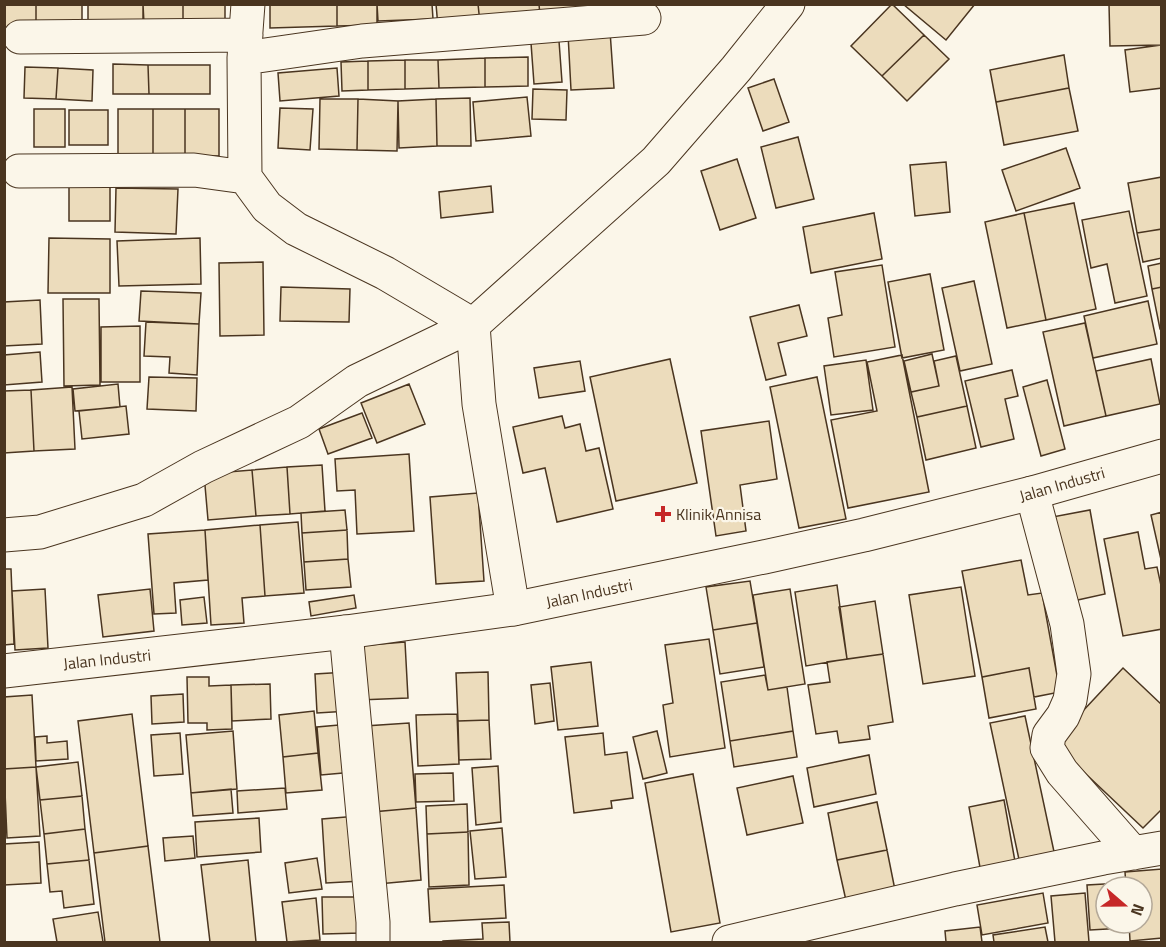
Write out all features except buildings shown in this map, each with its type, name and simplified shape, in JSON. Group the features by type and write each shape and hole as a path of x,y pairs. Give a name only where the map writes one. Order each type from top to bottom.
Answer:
{"street":[{"path":"4,535 40,532 144,500 203,468 299,422 357,381 473,325 656,161 736,69 788,4"},
{"path":"20,37 246,32 363,41 644,18"},
{"path":"246,32 245,177 267,207 296,230 385,273 473,325"},
{"path":"19,171 194,170 245,177"},
{"path":"473,325 479,404 513,609"},
{"name":"Jalan Industri","path":"4,671 346,632 513,609 797,550 1032,493 1161,456"},
{"path":"1032,493 1067,624 1074,674 1070,700 1063,716 1049,735 1047,748 1062,772 1147,851"},
{"path":"346,632 373,942"},
{"path":"729,942 955,889 1147,851"}],"place":[{"name":"Klinik Annisa","path":"663,514"}]}
